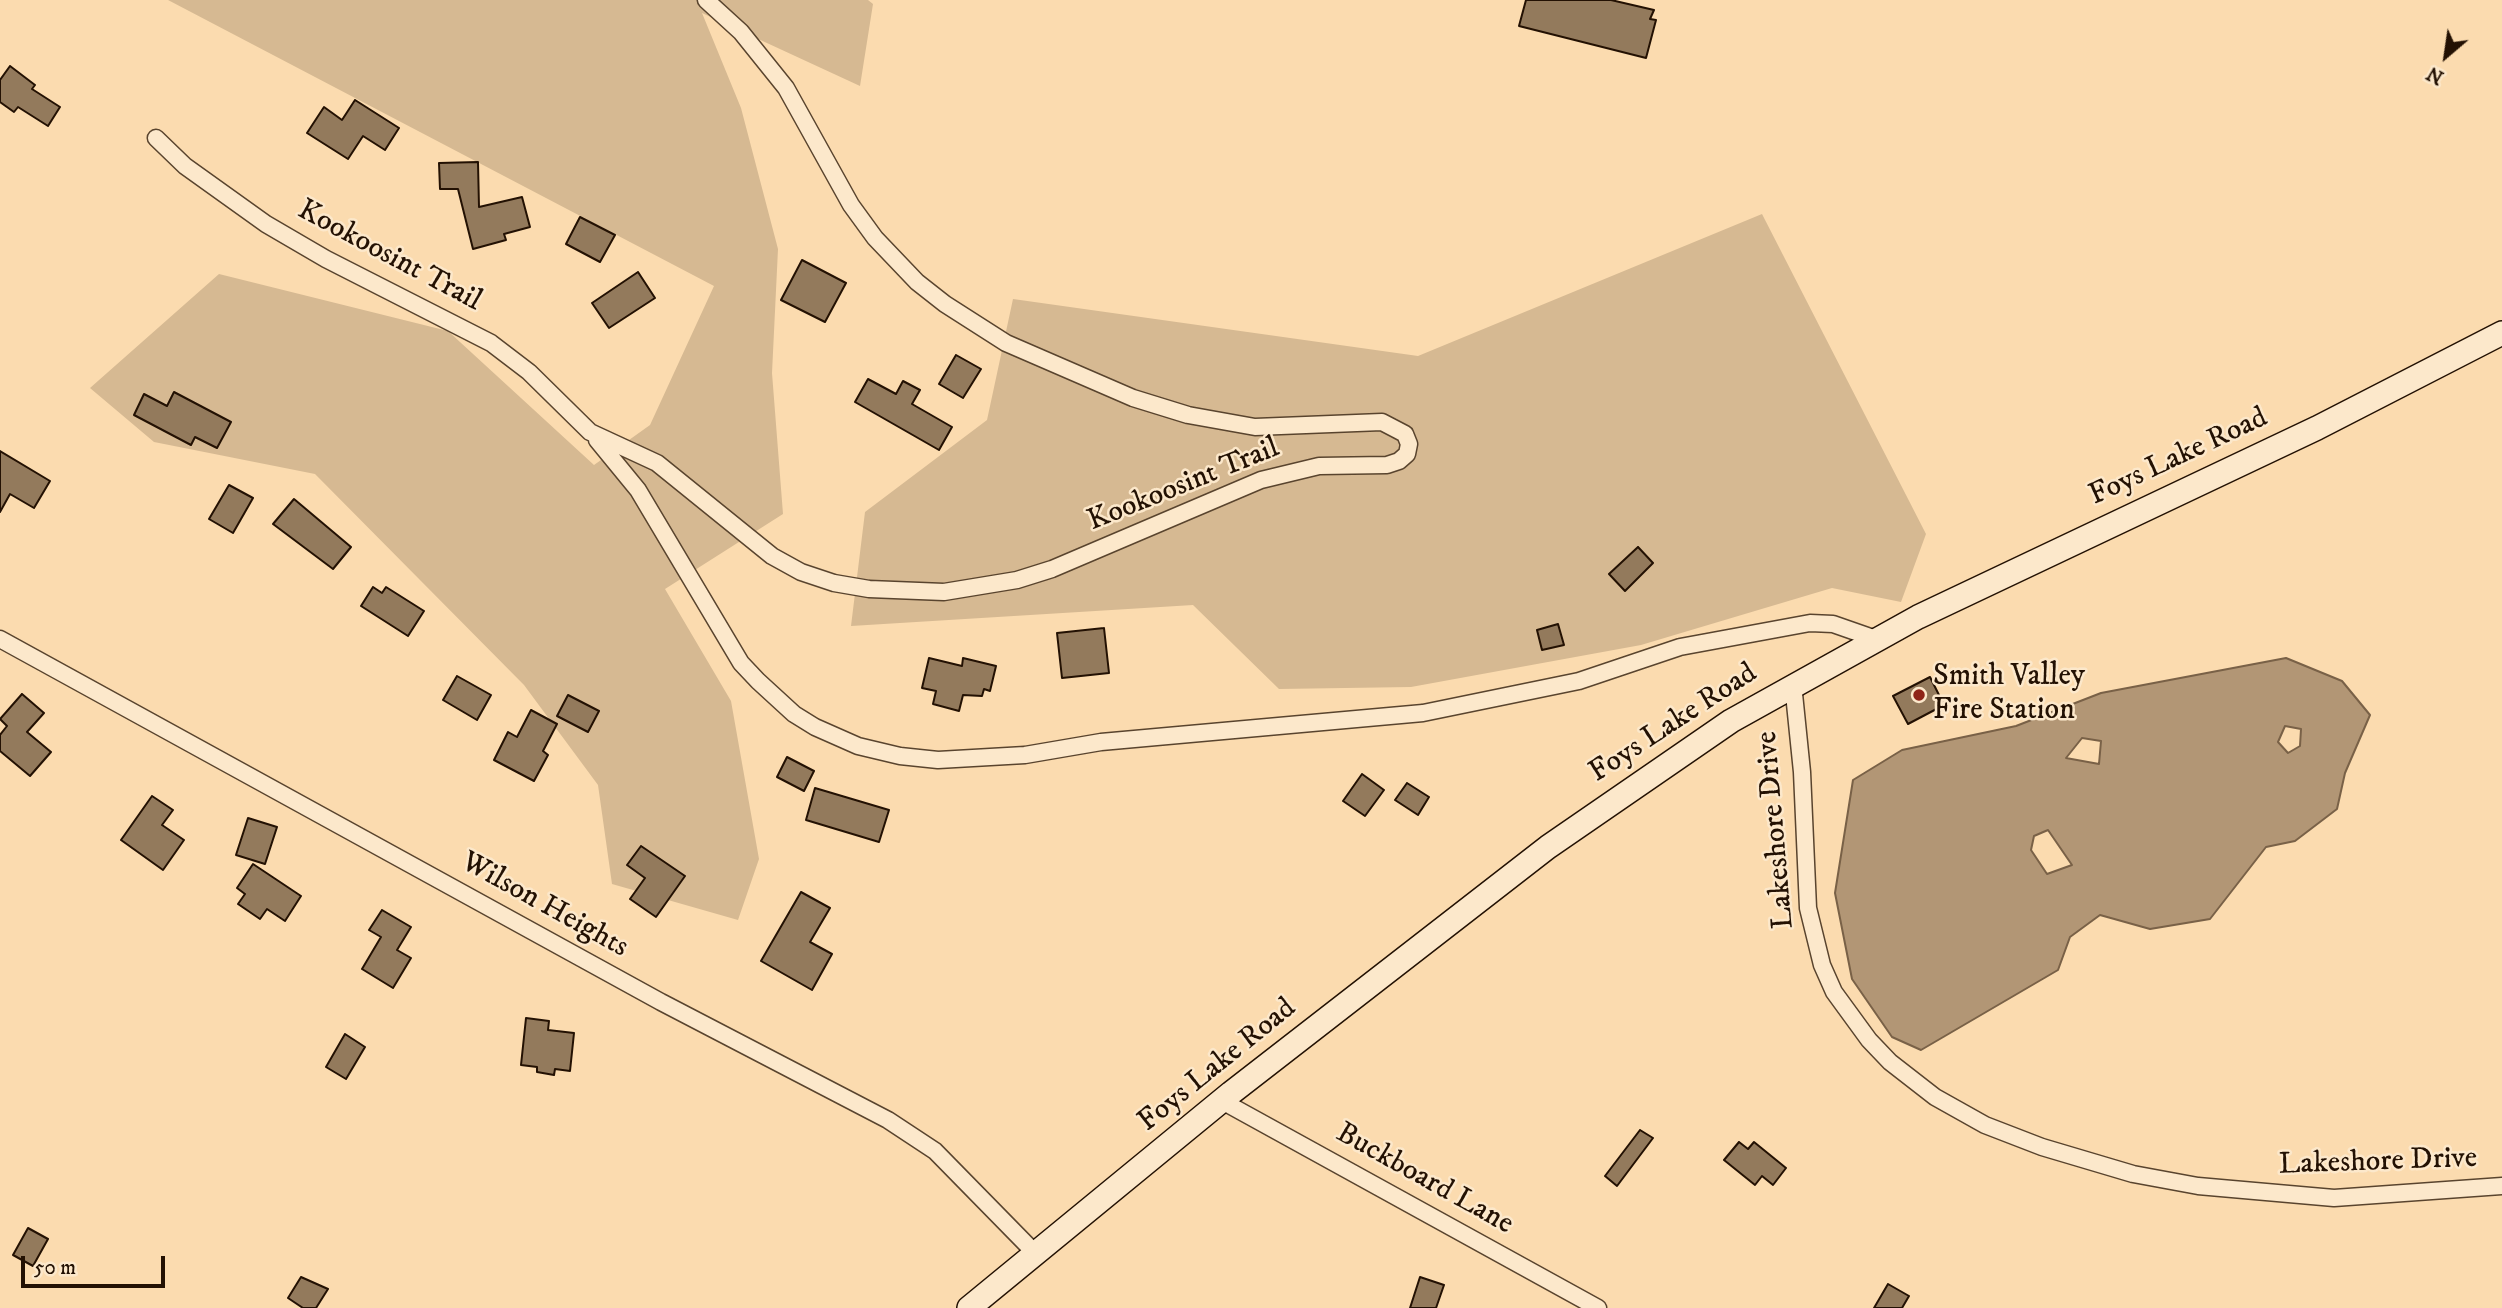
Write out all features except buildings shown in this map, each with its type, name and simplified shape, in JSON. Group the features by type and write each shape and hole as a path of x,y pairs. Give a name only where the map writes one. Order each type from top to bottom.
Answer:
{"street":[{"name":"Kookoosint Trail","path":"590,432 657,463 732,527 772,556 801,572 834,583 906,592 944,592 1017,580 1052,569 1261,480 1320,466 1387,465 1399,461 1407,454 1409,444 1405,434 1382,422 1255,427 1188,415 1133,398 1006,343 917,282 875,239 851,205 786,88 741,32 706,0"},
{"name":"Kookoosint Trail","path":"156,138 185,166 266,224 326,259 491,343 529,372 590,432 638,490 701,598 750,672 794,714 815,727 858,746 900,755 947,760 1026,755 1114,741 1423,713 1579,681 1680,647 1810,624 1833,624 1876,639"},
{"name":"Foys Lake Road","path":"969,1308 1222,1101 1609,803 1793,684 1876,639 2318,428 2502,333"},
{"name":"Wilson Heights","path":"0,639 661,1002 888,1120 935,1151 1037,1254"},
{"name":"Lakeshore Drive","path":"1793,684 1801,772 1808,908 1822,965 1834,992 1869,1040 1928,1092 1985,1125 2042,1147 2133,1174 2198,1186 2334,1198 2502,1186"},
{"name":"Buckboard Lane","path":"1222,1101 1598,1308"}],"shaded area":[{"path":"168,0 868,0 873,4 860,86 702,13 741,108 778,249 772,373 783,514 665,589 731,701 759,859 738,920 612,884 598,785 524,685 315,474 154,442 90,388 219,274 448,331 594,465 650,425 714,286"},
{"path":"1762,214 1926,534 1901,602 1832,588 1641,645 1411,687 1279,689 1193,605 851,626 865,512 987,420 1013,299 1418,356"},
{"path":"2286,658 2342,681 2370,715 2345,773 2337,809 2295,841 2266,847 2210,919 2150,929 2100,915 2070,937 2058,970 1921,1050 1892,1037 1852,979 1835,893 1853,780 1902,750 2016,726 2101,693","holes":["2285,726 2301,729 2300,746 2288,753 2278,742","2082,738 2101,741 2099,764 2066,758","2048,830 2072,865 2047,874 2031,850 2034,836"]}],"place":[{"name":"Smith Valley Fire Station","path":"1919,695"}]}
